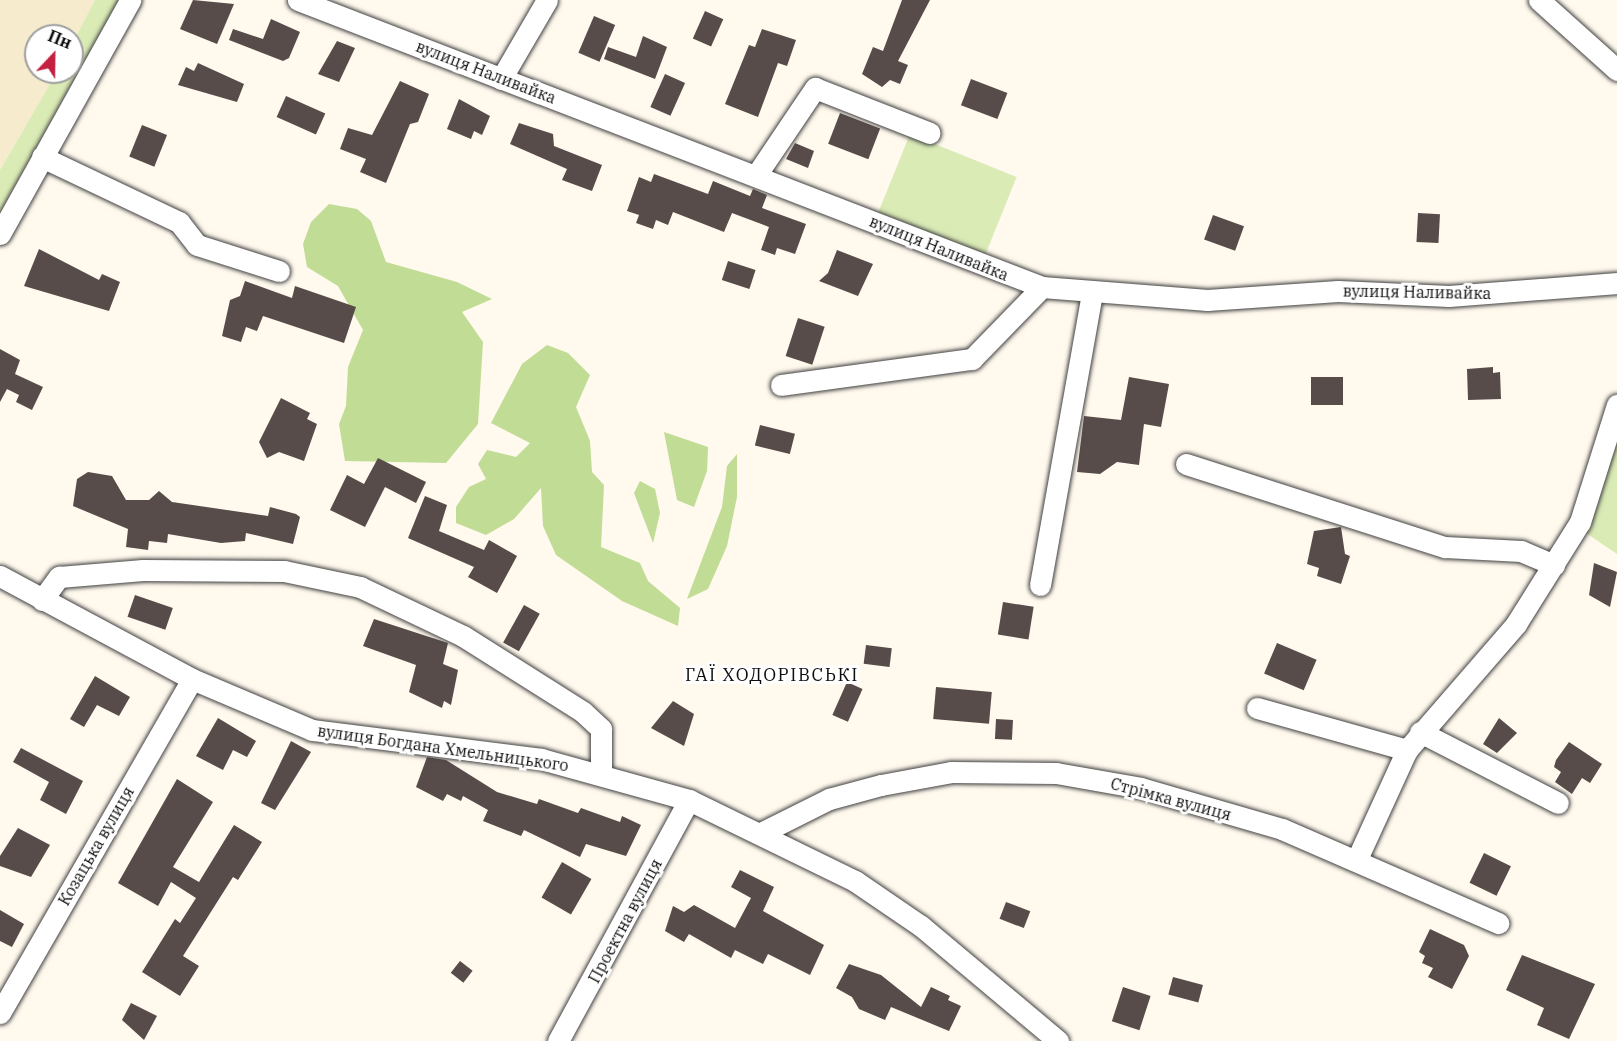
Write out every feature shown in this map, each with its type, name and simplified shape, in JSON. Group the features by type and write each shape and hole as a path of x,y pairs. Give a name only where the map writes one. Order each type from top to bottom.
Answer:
{"street":[{"path":"0,234 130,0"},
{"name":"вулиця Наливайка","path":"298,0 501,79 757,174 1042,287 1092,293 1207,300 1338,291 1449,296 1617,283"},
{"path":"501,79 547,0"},
{"path":"1539,0 1617,70"},
{"path":"757,174 815,88 930,133"},
{"path":"42,157 179,222 197,246 279,271"},
{"path":"781,385 972,359 1042,287"},
{"path":"1040,585 1092,293"},
{"path":"1357,859 1407,750 1420,732 1516,624 1580,522 1617,405"},
{"path":"1186,464 1445,547 1521,551 1554,565"},
{"path":"42,600 59,577 143,570 285,571 360,587 463,636 583,712 601,729 601,772"},
{"name":"вулиця Богдана Хмельницького","path":"0,576 192,679 312,730 601,772 689,800 763,832 855,881 921,926 1058,1041"},
{"name":"Козацька вулиця","path":"0,1013 192,679"},
{"path":"1257,708 1407,750"},
{"path":"1420,732 1558,803"},
{"name":"Стрімка вулиця","path":"763,832 829,799 881,784 951,772 1056,773 1141,788 1282,829 1357,859 1498,923"},
{"name":"Проектна вулиця","path":"558,1041 689,800"}],"shaded area":[{"path":"0,0 95,0 82,24 24,24 24,84 50,84 0,170"}],"green space":[{"path":"95,0 119,0 84,62 82,24"},
{"path":"50,84 72,84 0,212 0,170"},
{"path":"910,134 1017,177 984,259 877,216"},
{"path":"329,204 357,209 371,221 386,262 457,282 492,299 462,312 483,342 478,424 446,463 345,461 339,424 346,406 348,367 363,330 338,286 307,267 303,244 311,222"},
{"path":"547,345 568,353 590,375 576,407 590,441 592,472 604,485 601,547 640,563 648,581 680,608 678,626 622,601 556,555 543,526 541,488 514,519 486,535 456,523 456,507 469,487 486,479 478,464 487,450 516,457 530,443 491,423 522,364"},
{"path":"664,432 708,447 707,471 694,507 677,500"},
{"path":"1617,442 1617,554 1583,531"},
{"path":"737,454 737,497 727,546 708,589 687,599 722,507 727,466"},
{"path":"640,481 655,489 660,513 653,543 634,493"}],"building":[{"path":"193,0 234,4 217,44 180,29"},
{"path":"902,0 930,0 898,61 908,65 900,84 890,80 882,87 862,74 873,47 883,51"},
{"path":"705,11 723,19 711,47 693,38"},
{"path":"594,16 615,25 600,62 578,53"},
{"path":"271,19 300,32 289,58 283,61 229,40 233,29 263,39"},
{"path":"762,29 796,40 787,66 778,63 758,117 725,104 749,45 755,47"},
{"path":"643,36 667,47 655,79 604,59 608,47 636,57"},
{"path":"337,41 355,48 339,82 318,74"},
{"path":"198,63 244,84 237,102 178,85 186,67 194,71"},
{"path":"665,74 685,83 670,116 650,107"},
{"path":"971,79 1007,93 997,119 961,105"},
{"path":"400,81 429,94 418,122 410,124 386,183 360,172 366,159 340,149 348,128 372,135"},
{"path":"286,96 325,113 316,135 277,117"},
{"path":"459,99 490,116 482,135 474,131 471,139 447,129"},
{"path":"840,113 880,128 868,159 828,144"},
{"path":"519,123 553,134 554,146 602,165 592,191 562,180 567,169 510,144"},
{"path":"142,125 167,135 154,167 129,157"},
{"path":"795,143 814,151 808,168 786,159"},
{"path":"654,174 708,194 713,181 750,196 753,189 767,195 762,208 806,224 795,254 777,248 775,255 761,250 769,227 732,213 724,232 673,212 668,225 656,220 653,229 636,223 639,215 627,211 639,177 651,182"},
{"path":"1418,213 1440,214 1438,243 1416,242"},
{"path":"1213,215 1244,226 1235,251 1204,239"},
{"path":"39,249 99,280 102,274 120,282 109,311 24,286"},
{"path":"837,250 873,264 858,296 819,281 828,273"},
{"path":"728,261 756,270 749,289 722,280"},
{"path":"245,281 292,298 295,286 356,307 344,343 263,316 257,331 246,327 241,342 222,336 230,300 240,296"},
{"path":"798,318 825,327 812,365 786,356"},
{"path":"0,349 20,360 15,374 43,387 32,410 16,402 19,395 7,389 0,402"},
{"path":"1493,367 1493,373 1500,372 1501,399 1468,400 1467,369"},
{"path":"1129,377 1169,384 1161,427 1144,424 1139,465 1117,462 1100,474 1077,472 1084,416 1121,420"},
{"path":"1311,377 1343,377 1343,405 1311,405"},
{"path":"281,398 310,413 307,419 317,424 304,461 279,452 267,458 259,442"},
{"path":"760,425 795,434 790,454 755,445"},
{"path":"378,458 426,482 416,503 385,487 365,527 330,510 347,475 364,484"},
{"path":"88,472 112,476 126,500 149,500 159,491 172,502 268,516 270,507 296,514 300,517 293,544 246,533 245,541 221,543 168,534 167,543 149,541 148,550 126,547 128,529 73,506 77,479"},
{"path":"425,496 447,505 439,531 484,550 489,540 517,556 497,593 468,577 474,567 408,538"},
{"path":"1341,527 1345,554 1350,556 1341,584 1317,576 1319,568 1307,564 1314,531"},
{"path":"1594,563 1617,572 1610,607 1589,595"},
{"path":"135,595 173,608 165,630 128,617"},
{"path":"1003,602 1034,607 1028,639 998,635"},
{"path":"524,605 540,614 519,651 503,643"},
{"path":"374,619 448,643 443,664 458,670 451,705 444,701 442,708 409,692 416,665 363,646"},
{"path":"1277,643 1317,660 1304,690 1264,673"},
{"path":"866,645 892,648 889,667 864,664"},
{"path":"95,676 130,697 119,716 97,705 84,727 70,719"},
{"path":"847,682 863,689 848,722 832,715"},
{"path":"936,687 992,692 989,724 933,719"},
{"path":"673,701 694,714 684,746 651,728"},
{"path":"218,718 256,741 247,757 233,750 223,770 196,756"},
{"path":"1499,718 1517,733 1497,753 1483,744"},
{"path":"996,719 1013,720 1012,740 995,739"},
{"path":"291,741 311,752 275,810 261,803"},
{"path":"1569,742 1602,764 1590,783 1582,778 1572,794 1555,782 1561,772 1554,767 1556,760"},
{"path":"21,748 83,781 66,814 40,800 49,782 13,762"},
{"path":"427,757 446,760 497,792 537,804 539,799 578,813 581,808 620,822 622,816 641,825 626,856 586,844 580,857 524,830 521,836 483,821 488,810 463,796 461,801 447,794 443,801 416,787"},
{"path":"177,779 213,802 173,867 199,882 234,825 262,842 238,880 233,877 183,956 199,966 180,996 142,972 175,919 180,923 196,898 171,882 158,906 118,883"},
{"path":"18,828 50,845 31,877 0,866 0,856"},
{"path":"1484,853 1511,866 1496,896 1470,883"},
{"path":"562,862 591,879 571,915 542,898"},
{"path":"740,870 774,887 763,911 824,945 810,975 768,954 763,964 735,950 731,958 689,934 684,942 665,931 673,906 684,912 694,905 735,928 751,898 731,887"},
{"path":"1006,902 1030,911 1024,928 1000,919"},
{"path":"0,910 24,924 12,947 0,941"},
{"path":"1430,929 1464,945 1469,956 1452,989 1428,977 1433,968 1422,963 1425,956 1419,952"},
{"path":"1522,955 1595,984 1569,1039 1537,1025 1544,1008 1506,990"},
{"path":"460,961 473,971 463,983 451,973"},
{"path":"849,964 881,975 921,1007 931,987 950,996 948,1000 961,1006 949,1031 891,1007 885,1020 859,1009 852,997 836,988"},
{"path":"1173,977 1203,985 1198,1002 1168,994"},
{"path":"1123,987 1151,996 1139,1030 1112,1021"},
{"path":"131,1003 157,1016 144,1040 122,1020"}],"district":[{"name":"ГАЇ ХОДОРІВСЬКІ","path":"772,675"}]}
